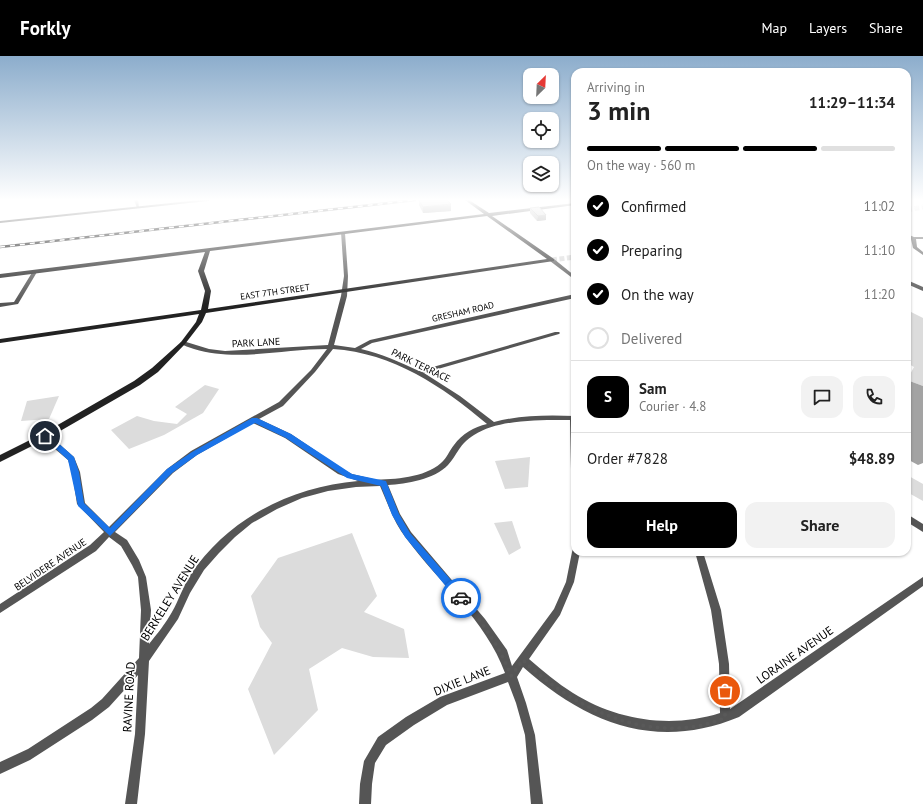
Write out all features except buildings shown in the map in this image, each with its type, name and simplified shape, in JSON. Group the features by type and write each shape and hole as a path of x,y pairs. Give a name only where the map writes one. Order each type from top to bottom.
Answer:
{"street":[{"path":"0,276 328,235"},
{"name":"BELVIDERE AVENUE","path":"0,609 93,548 110,533 170,471 194,453 254,420 290,396 313,371 331,347 344,292 346,276 343,235"},
{"path":"518,235 571,275"},
{"path":"923,238 913,238 915,246 923,254"},
{"path":"0,459 45,436 137,383 154,370 183,343 199,322 204,311 208,291 201,271 208,250"},
{"name":"EAST 7TH STREET","path":"0,341 344,292 552,260"},
{"path":"0,305 16,303 35,272"},
{"path":"911,284 923,289"},
{"name":"GRESHAM ROAD","path":"356,350 370,342 571,297"},
{"path":"418,373 557,333"},
{"name":"PARK LANE","path":"183,343 210,352 229,353 331,347"},
{"name":"PARK TERRACE","path":"331,347 356,350 386,358 418,373 453,392 492,424"},
{"name":"BERKELEY AVENUE","path":"0,768 17,762 102,706 144,662 176,614 188,588 201,568 223,543 244,525 276,506 304,494 346,485 383,483 413,479 440,469 448,462 461,441 473,432 492,424 541,419 571,418"},
{"path":"254,420 288,436 350,476 383,483 396,515 408,535 492,636 503,654 530,735 537,804"},
{"name":"RAVINE ROAD","path":"45,436 71,459 76,472 81,504 110,533 124,543 136,563 142,577 146,610 144,662 140,734 131,804"},
{"path":"911,520 923,529"},
{"path":"511,676 557,612 570,582 575,556"},
{"path":"700,556 717,618 724,664 725,718"},
{"name":"LORAINE AVENUE","path":"523,660 541,677 568,697 598,712 624,721 663,727 701,725 725,718 735,713 923,581"},
{"name":"DIXIE LANE","path":"365,804 366,784 370,761 382,742 410,720 444,701 511,676"}],"shaded area":[{"path":"911,312 923,318 923,386 911,382 911,373 914,367 911,365"},
{"path":"911,382 923,386 923,463 918,465 911,461"},
{"path":"205,385 219,389 203,413 164,435 129,449 111,430 137,416 154,421 177,424 187,414 175,407"},
{"path":"59,396 49,419 21,421 27,401"},
{"path":"530,457 528,487 505,489 495,461"},
{"path":"911,477 923,484 923,501 911,494"},
{"path":"512,521 521,548 509,555 494,523"},
{"path":"352,533 377,596 364,612 404,629 409,658 373,657 342,648 309,669 318,710 274,755 248,689 272,643 260,627 251,596 278,558"}],"tunnel":[{"path":"552,260 571,258"}],"railway":[{"path":"0,247 107,235"}],"way so far":[{"path":"461,598 492,636 503,654 511,676 523,660 536,673 568,697 604,715 643,725 682,727 701,725 725,718 725,691"}],"route":[{"path":"45,436 71,459 76,472 81,504 92,517 110,533 141,499 170,471 194,453 254,420 307,447 341,472 357,478 383,483 396,515 408,535 461,598"}]}
